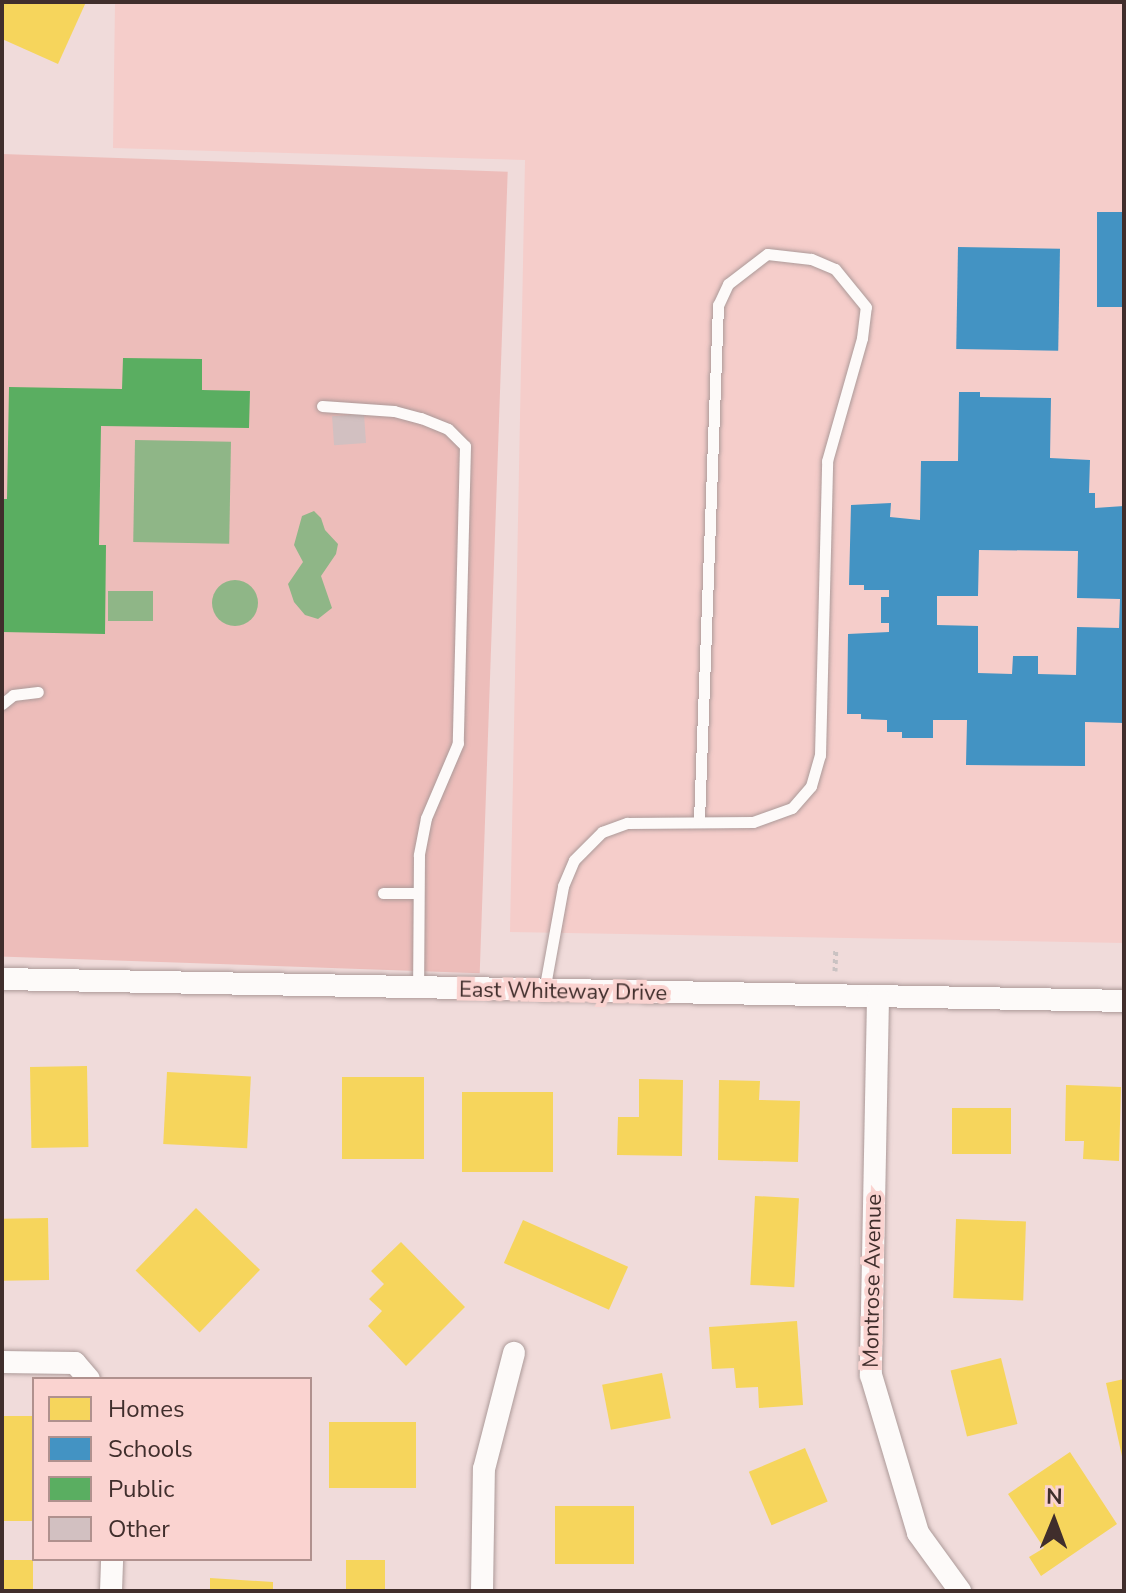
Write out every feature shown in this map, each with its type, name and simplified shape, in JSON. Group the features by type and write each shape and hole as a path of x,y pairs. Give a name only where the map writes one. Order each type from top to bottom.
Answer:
{"street":[{"name":"East Whiteway Drive","path":"2,979 1124,1001"},
{"name":"Montrose Avenue","path":"878,998 871,1375 918,1533 960,1591"},
{"path":"482,1591 484,1469 514,1353"},
{"path":"2,1362 75,1363 87,1377"},
{"path":"111,1591 112,1561"}],"lane":[{"path":"544,992 563,886 574,860 602,832 627,823 753,822 792,808 811,786 820,755 827,461 862,338 866,307 835,269 811,259 767,254 728,284 718,305 699,821"},
{"path":"322,406 394,411 421,418 448,429 465,446 458,743 426,818 419,855 418,989"},
{"path":"2,704 13,695 38,692"},
{"path":"383,893 417,893"}],"path":[{"path":"835,971 836,948"}],"shaded area":[{"path":"115,2 1124,2 1124,943 510,932 525,160 113,148"},
{"path":"2,154 508,172 480,973 2,956"},
{"path":"135,440 231,442 229,544 133,542"},
{"path":"314,511 338,544 336,554 321,576 332,608 318,619 305,615 294,602 288,584 303,562 294,545 302,516"},
{"path":"235,580 251,587 258,603 251,619 235,626 219,619 212,603 219,587"},
{"path":"108,591 153,591 153,621 108,621"}],"building: Homes":[{"path":"2,2 86,2 58,64 2,39"},
{"path":"87,1066 88,1147 31,1148 30,1067"},
{"path":"167,1072 251,1076 247,1148 163,1144"},
{"path":"342,1077 424,1077 424,1159 342,1159"},
{"path":"639,1079 683,1080 682,1156 617,1155 618,1117 639,1117"},
{"path":"719,1080 760,1081 759,1100 800,1101 798,1162 718,1160"},
{"path":"1066,1085 1121,1087 1119,1161 1083,1159 1084,1141 1065,1141"},
{"path":"462,1092 553,1092 553,1172 462,1172"},
{"path":"952,1108 1011,1108 1011,1154 952,1154"},
{"path":"755,1196 799,1198 794,1287 750,1285"},
{"path":"196,1208 260,1270 200,1332 136,1271"},
{"path":"48,1218 49,1280 3,1281 2,1219"},
{"path":"956,1219 1026,1221 1023,1300 953,1298"},
{"path":"523,1220 628,1267 609,1310 504,1263"},
{"path":"401,1242 465,1307 406,1366 368,1326 382,1311 369,1299 384,1284 371,1271"},
{"path":"797,1321 803,1405 759,1408 758,1387 736,1388 734,1368 712,1369 709,1327"},
{"path":"1001,1358 1017,1424 967,1437 951,1371"},
{"path":"662,1373 671,1418 611,1430 602,1385"},
{"path":"1124,1379 1124,1461 1123,1461 1106,1383"},
{"path":"2,1416 32,1416 32,1521 2,1521"},
{"path":"329,1422 416,1422 416,1488 329,1488"},
{"path":"805,1448 828,1501 772,1525 749,1472"},
{"path":"1070,1452 1117,1524 1041,1576 1029,1557 1044,1548 1008,1494"},
{"path":"555,1506 634,1506 634,1564 555,1564"},
{"path":"2,1560 33,1561 33,1591 2,1591"},
{"path":"346,1560 385,1560 385,1591 346,1591"},
{"path":"210,1578 273,1582 273,1591 210,1591"}],"building: Schools":[{"path":"1097,212 1124,212 1124,307 1097,307"},
{"path":"958,247 1060,249 1058,351 956,349"},
{"path":"959,392 980,392 980,397 1051,398 1050,458 1090,460 1089,493 1095,493 1095,508 1124,506 1124,723 1085,722 1085,766 966,765 967,720 933,720 933,738 902,738 902,732 887,732 887,720 861,719 861,714 847,714 848,634 889,632 889,623 881,623 881,597 889,597 889,590 864,590 864,585 849,585 851,505 891,503 890,517 920,520 921,461 958,461","holes":["979,550 1078,551 1077,598 1120,599 1119,628 1077,627 1076,675 1038,674 1038,656 1013,656 1012,674 978,673 978,626 937,625 937,596 978,596"]}],"building: Public":[{"path":"123,358 202,359 202,390 250,391 249,428 101,426 99,545 106,545 105,634 2,632 2,499 7,499 9,387 122,389"}],"building: Other":[{"path":"364,414 366,443 334,445 332,416"}]}
